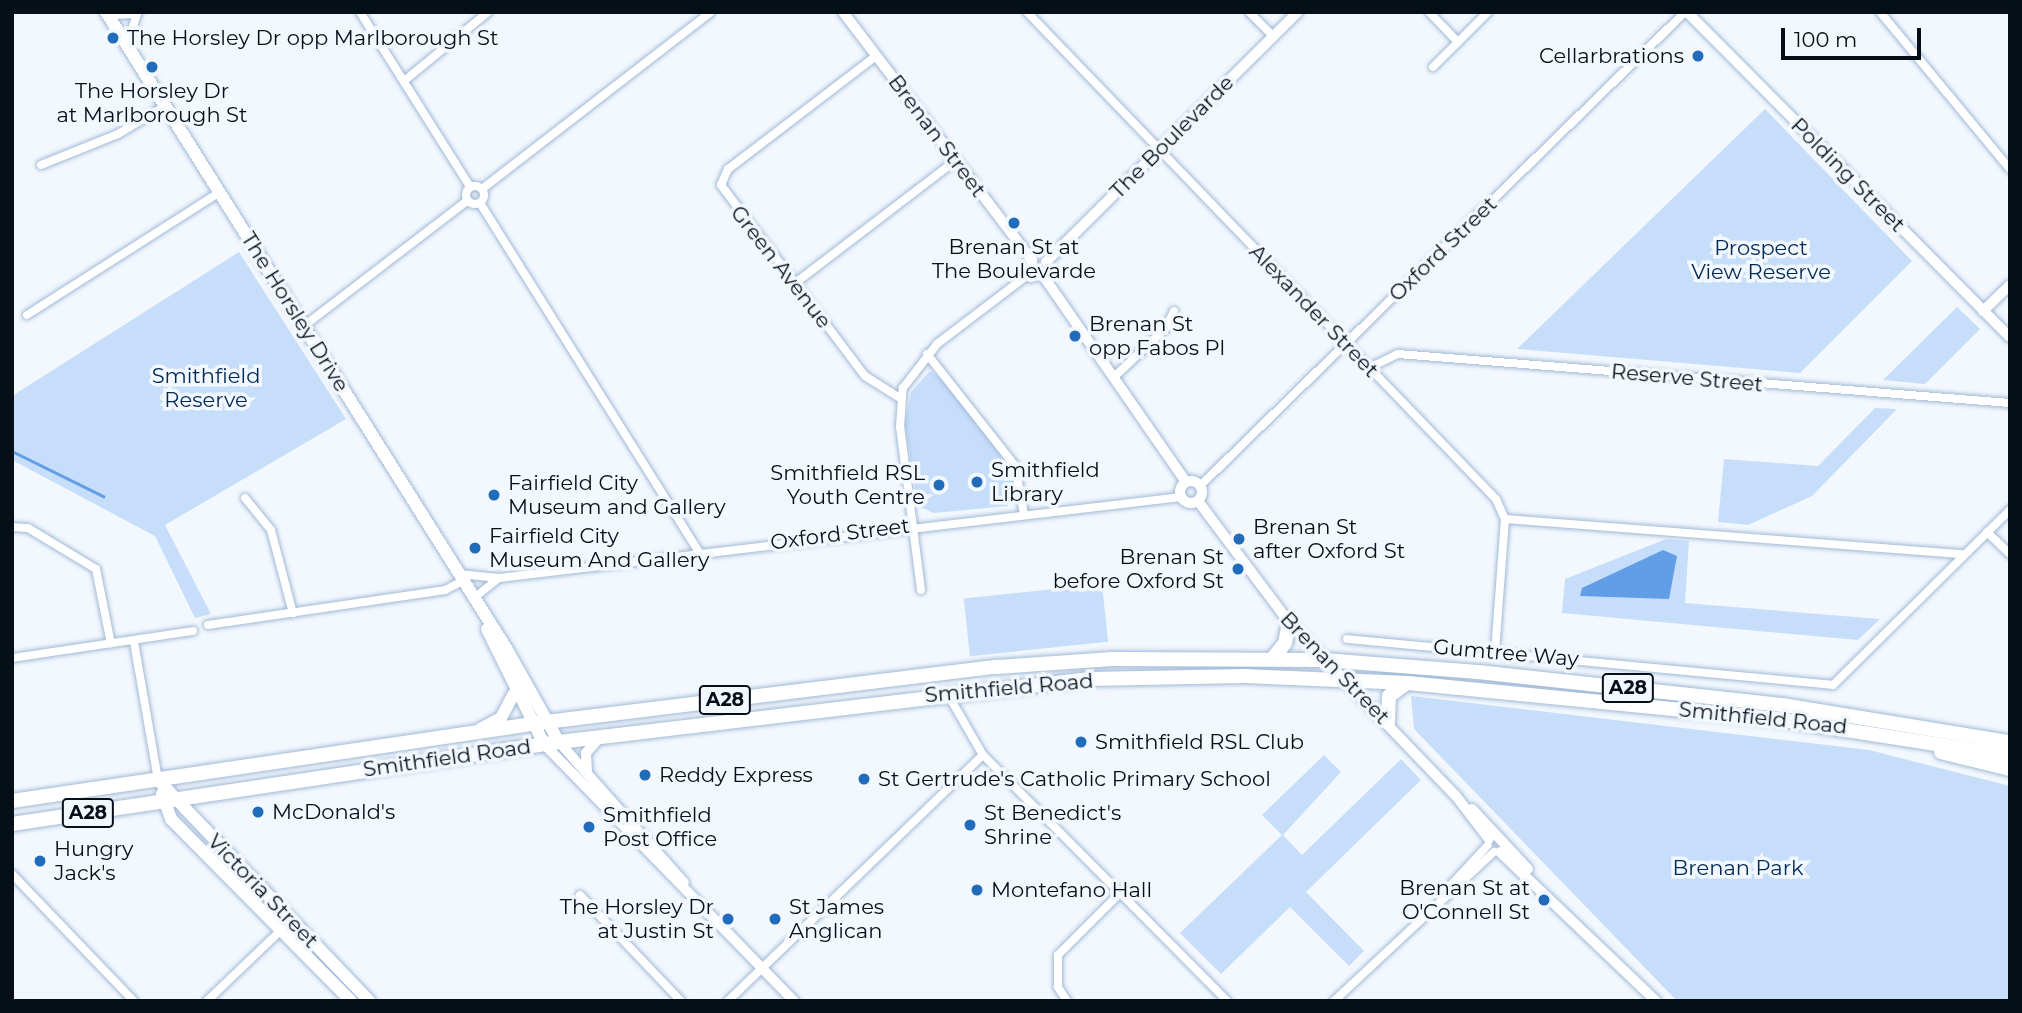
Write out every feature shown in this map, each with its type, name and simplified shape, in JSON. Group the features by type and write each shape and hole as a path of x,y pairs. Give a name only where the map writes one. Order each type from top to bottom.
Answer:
{"highway":[{"path":"1273,658 1285,643 1289,622"},
{"name":"Smithfield Road","path":"12,801 538,724 997,667 1273,658 1324,660 1783,705 2010,742"},
{"path":"1216,684 1315,677"},
{"name":"Smithfield Road","path":"12,824 601,736 947,692 1090,679 1343,677 1407,682 1775,719 2010,757"},
{"path":"1388,723 1389,696 1407,682"},
{"path":"1775,719 2010,769"},
{"path":"1930,727 2010,737"}],"main road":[{"name":"The Horsley Drive","path":"106,13 474,598 538,724"},
{"name":"The Horsley Drive","path":"482,613 514,694 551,743"},
{"path":"463,736 501,718 514,694"},
{"name":"Victoria Street","path":"158,780 169,801 291,920 369,1001"},
{"name":"Victoria Street","path":"169,801 171,818 351,1001"}],"street":[{"path":"303,326 467,201 470,187 360,12"},
{"path":"404,81 488,12"},
{"path":"699,552 480,203 482,189 711,12"},
{"name":"Brenan Street","path":"843,12 1032,260"},
{"name":"Alexander Street","path":"1027,12 1496,499 1505,519"},
{"path":"1250,12 1273,36"},
{"name":"The Boulevarde","path":"1046,262 1298,12"},
{"path":"1429,12 1458,42"},
{"path":"1433,67 1488,12"},
{"name":"Polding Street","path":"1686,12 2010,337"},
{"name":"Oxford Street","path":"1200,486 1686,12"},
{"path":"1880,12 2010,169"},
{"path":"106,13 137,13 127,46"},
{"name":"Green Avenue","path":"876,56 722,177 724,192 865,376 900,398"},
{"path":"41,165 118,134 165,106"},
{"path":"794,284 956,160"},
{"path":"470,187 482,189"},
{"path":"27,315 219,192"},
{"path":"467,201 480,203"},
{"path":"921,590 900,398 927,354 1029,274 1032,260 1046,262 1044,277"},
{"path":"1029,274 1044,277 1186,482 1200,486 1198,501 1181,497 1186,482"},
{"path":"1983,311 2010,285"},
{"path":"1115,376 1165,329 1174,311"},
{"path":"927,354 1015,466 1024,514"},
{"name":"Reserve Street","path":"1369,368 1398,354 2010,403"},
{"name":"Oxford Street","path":"208,625 293,613 461,578 499,578 912,525 1181,497"},
{"path":"245,498 271,530 293,613"},
{"name":"Brenan Street","path":"1198,501 1289,622 1456,796 1504,838 1538,882 1656,1001"},
{"path":"1495,651 1505,519 1963,554 2010,510"},
{"path":"12,527 28,528 96,569 111,644"},
{"path":"1987,532 2010,554"},
{"name":"Gumtree Way","path":"1347,639 1833,685 1963,554"},
{"path":"474,598 499,578"},
{"path":"12,657 134,642 193,631"},
{"path":"134,642 158,780"},
{"path":"947,692 983,755 1227,1001"},
{"path":"589,778 584,759 601,736"},
{"name":"The Horsley Drive","path":"551,743 589,778 702,906"},
{"name":"The Horsley Drive","path":"551,743 794,1001"},
{"path":"728,1001 983,755"},
{"name":"Brenan Street","path":"1456,796 1493,847 1538,882"},
{"path":"1493,847 1504,838"},
{"path":"1334,1001 1504,838"},
{"path":"12,874 134,1001"},
{"path":"1067,1001 1058,987 1058,955 1121,892"},
{"path":"580,895 681,1001"},
{"path":"206,1001 291,920"}],"green space":[{"name":"Prospect View Reserve","path":"1765,109 1912,261 1800,373 1517,349"},
{"name":"Smithfield Reserve","path":"239,252 346,419 165,525 211,614 195,618 155,536 12,460 12,396"},
{"path":"1957,307 1980,329 1925,384 1883,380"},
{"path":"930,371 950,385 1010,469 1016,490 1008,506 934,513 918,506 905,424 911,392"},
{"path":"1875,408 1897,409 1812,496 1748,525 1718,522 1724,459 1818,466"},
{"path":"1666,539 1689,541 1685,603 1880,619 1858,640 1562,613 1565,579"},
{"path":"1102,584 1108,642 970,656 964,599"},
{"name":"Brenan Park","path":"1411,696 1869,750 2010,786 2010,1001 1677,1001 1414,729"},
{"path":"1324,755 1341,772 1283,835 1302,855 1401,759 1421,780 1306,892 1364,951 1349,966 1290,907 1221,974 1180,933 1282,835 1262,815"}],"water":[{"path":"1663,550 1677,556 1669,599 1580,596 1582,588"}],"waterway":[{"path":"12,451 103,496"}],"place":[{"name":"The Horsley Dr opp Marlborough St","path":"113,38"},
{"name":"Cellarbrations","path":"1698,56"},
{"name":"The Horsley Dr at Marlborough St","path":"152,67"},
{"name":"Brenan St at The Boulevarde","path":"1014,223"},
{"name":"Brenan St opp Fabos Pl","path":"1075,336"},
{"name":"Smithfield Library","path":"977,482"},
{"name":"Smithfield RSL Youth Centre","path":"939,485"},
{"name":"Fairfield City Museum and Gallery","path":"494,495"},
{"name":"Brenan St after Oxford St","path":"1239,539"},
{"name":"Fairfield City Museum And Gallery","path":"475,548"},
{"name":"Brenan St before Oxford St","path":"1238,569"},
{"name":"Smithfield RSL Club","path":"1081,742"},
{"name":"Reddy Express","path":"645,775"},
{"name":"St Gertrude's Catholic Primary School","path":"864,779"},
{"name":"McDonald's","path":"258,812"},
{"name":"St Benedict's Shrine","path":"970,825"},
{"name":"Smithfield Post Office","path":"589,827"},
{"name":"Hungry Jack's","path":"40,861"},
{"name":"Montefano Hall","path":"977,890"},
{"name":"Brenan St at O'Connell St","path":"1544,900"},
{"name":"The Horsley Dr at Justin St","path":"728,919"},
{"name":"St James Anglican","path":"775,919"}]}
